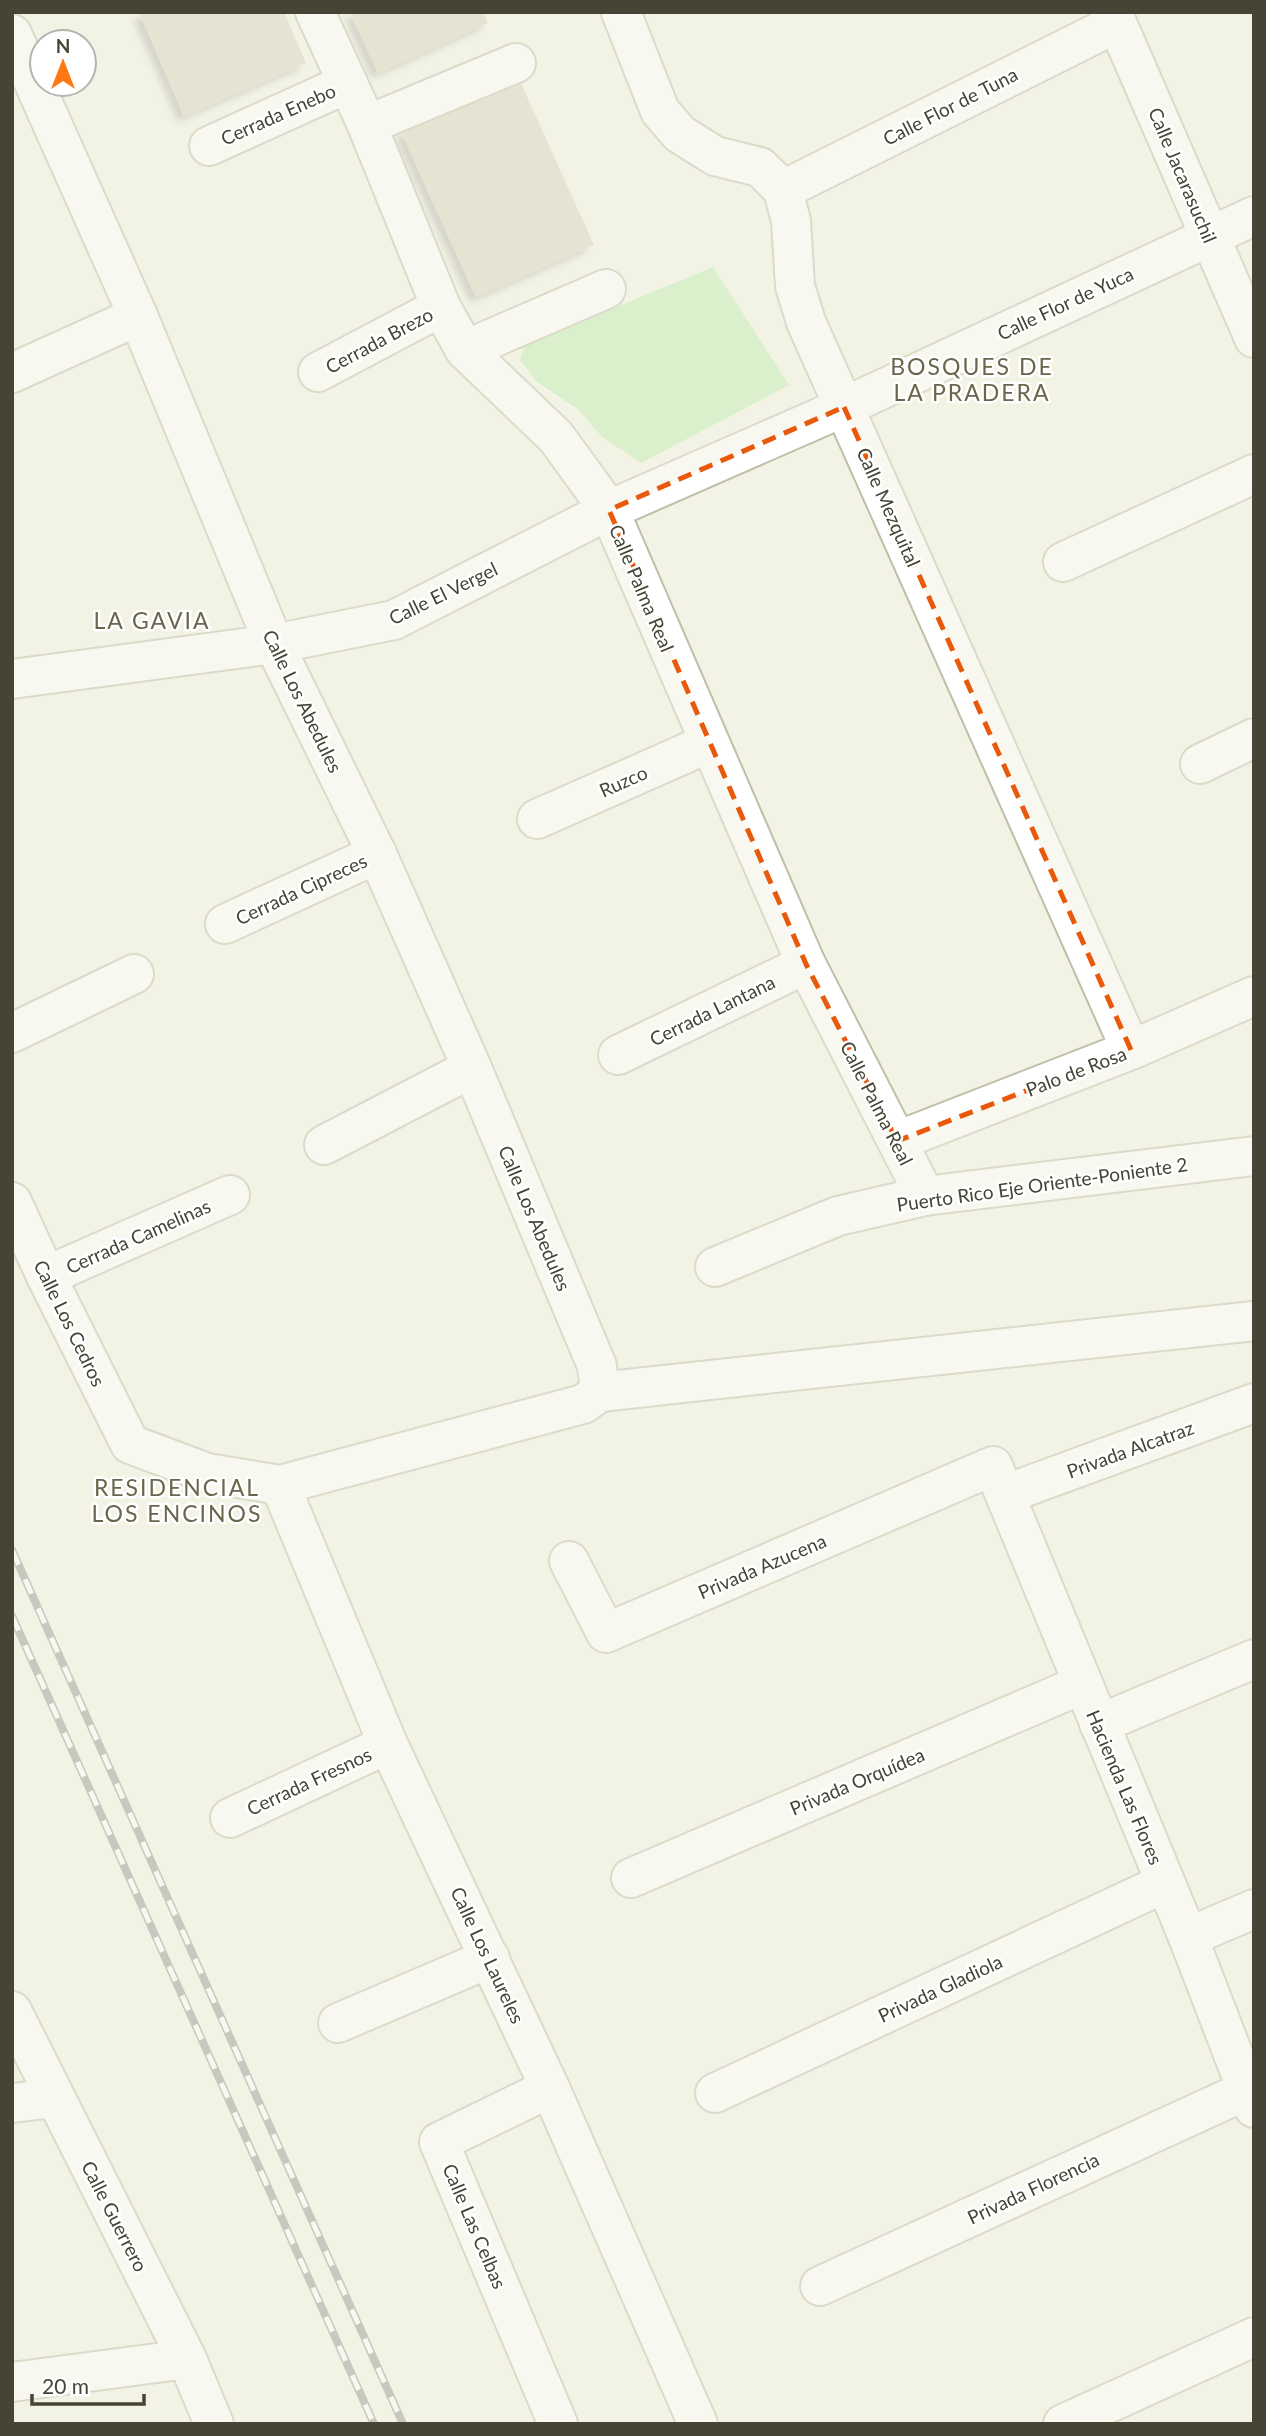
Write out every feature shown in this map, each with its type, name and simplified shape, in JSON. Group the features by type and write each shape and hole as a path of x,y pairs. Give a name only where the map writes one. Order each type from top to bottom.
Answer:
{"street":[{"name":"Calle Palma Real","path":"315,12 367,125 440,307 465,351 556,437 609,510 806,964 925,1196"},
{"path":"621,12 660,111 680,134 716,156 760,167 783,190"},
{"name":"Calle Flor de Tuna","path":"783,190 1114,17"},
{"name":"Calle Jacarasuchil","path":"1114,17 1254,338"},
{"name":"Calle Los Abedules","path":"12,34 25,100 138,316 274,644 377,854 472,1068 598,1379"},
{"path":"367,125 516,63"},
{"name":"Cerrada Enebo","path":"209,146 348,83"},
{"name":"Calle Mezquital","path":"783,190 791,221 795,286 806,322 1131,1050"},
{"name":"Calle Flor de Yuca","path":"844,407 1254,216"},
{"path":"465,351 606,289"},
{"name":"Cerrada Brezo","path":"318,372 440,307"},
{"path":"12,373 138,316"},
{"name":"Calle El Vergel","path":"12,679 274,644 394,620 609,510 844,407"},
{"path":"1063,562 1254,474"},
{"path":"1200,764 1254,738"},
{"name":"Ruzco","path":"537,819 709,743"},
{"name":"Cerrada Cipreces","path":"225,924 377,854"},
{"name":"Cerrada Lantana","path":"618,1055 806,964"},
{"path":"12,1033 134,974"},
{"name":"Palo de Rosa","path":"897,1141 1131,1050 1254,996"},
{"path":"324,1145 472,1068"},
{"name":"Puerto Rico Eje Oriente-Poniente 2","path":"716,1267 838,1216 925,1196 1254,1156"},
{"name":"Cerrada Camelinas","path":"46,1276 230,1195"},
{"name":"Calle Los Cedros","path":"12,1202 130,1444 207,1472 280,1485"},
{"path":"280,1485 583,1404 598,1379 1254,1321"},
{"name":"Privada Alcatraz","path":"1000,1480 1254,1403"},
{"name":"Privada Azucena","path":"569,1561 606,1633 1000,1480"},
{"name":"Hacienda Las Flores","path":"1000,1480 1188,1937 1250,2099"},
{"name":"Calle Los Laureles","path":"280,1485 388,1744 550,2088 698,2424"},
{"path":"1099,1724 1254,1659"},
{"name":"Privada Orquídea","path":"631,1878 1083,1684"},
{"name":"Cerrada Fresnos","path":"230,1818 388,1744"},
{"name":"Privada Gladiola","path":"716,2092 1165,1883"},
{"path":"1188,1937 1254,1909"},
{"path":"338,2023 490,1958"},
{"name":"Calle Guerrero","path":"12,2011 187,2358 214,2424"},
{"name":"Calle Las Celbas","path":"550,2088 439,2142 558,2424"},
{"path":"12,2103 55,2098"},
{"name":"Privada Florencia","path":"820,2286 1250,2099"},
{"path":"1063,2424 1254,2337"},
{"path":"12,2382 187,2358"}],"highlighted area":[{"path":"844,407 1131,1050 897,1141 806,964 609,510"}],"green space":[{"path":"713,267 789,385 641,463 602,437 579,410 537,382 520,360 525,345"}],"building":[{"path":"139,12 284,12 306,63 184,116"},
{"path":"350,12 483,12 488,23 378,73"},
{"path":"519,79 594,245 476,297 401,132"}],"railway":[{"path":"12,1550 403,2424"},
{"path":"12,1616 374,2424"}],"district":[{"name":"BOSQUES DE LA PRADERA","path":"972,379"},
{"name":"LA GAVIA","path":"152,620"},
{"name":"RESIDENCIAL LOS ENCINOS","path":"177,1500"}]}
